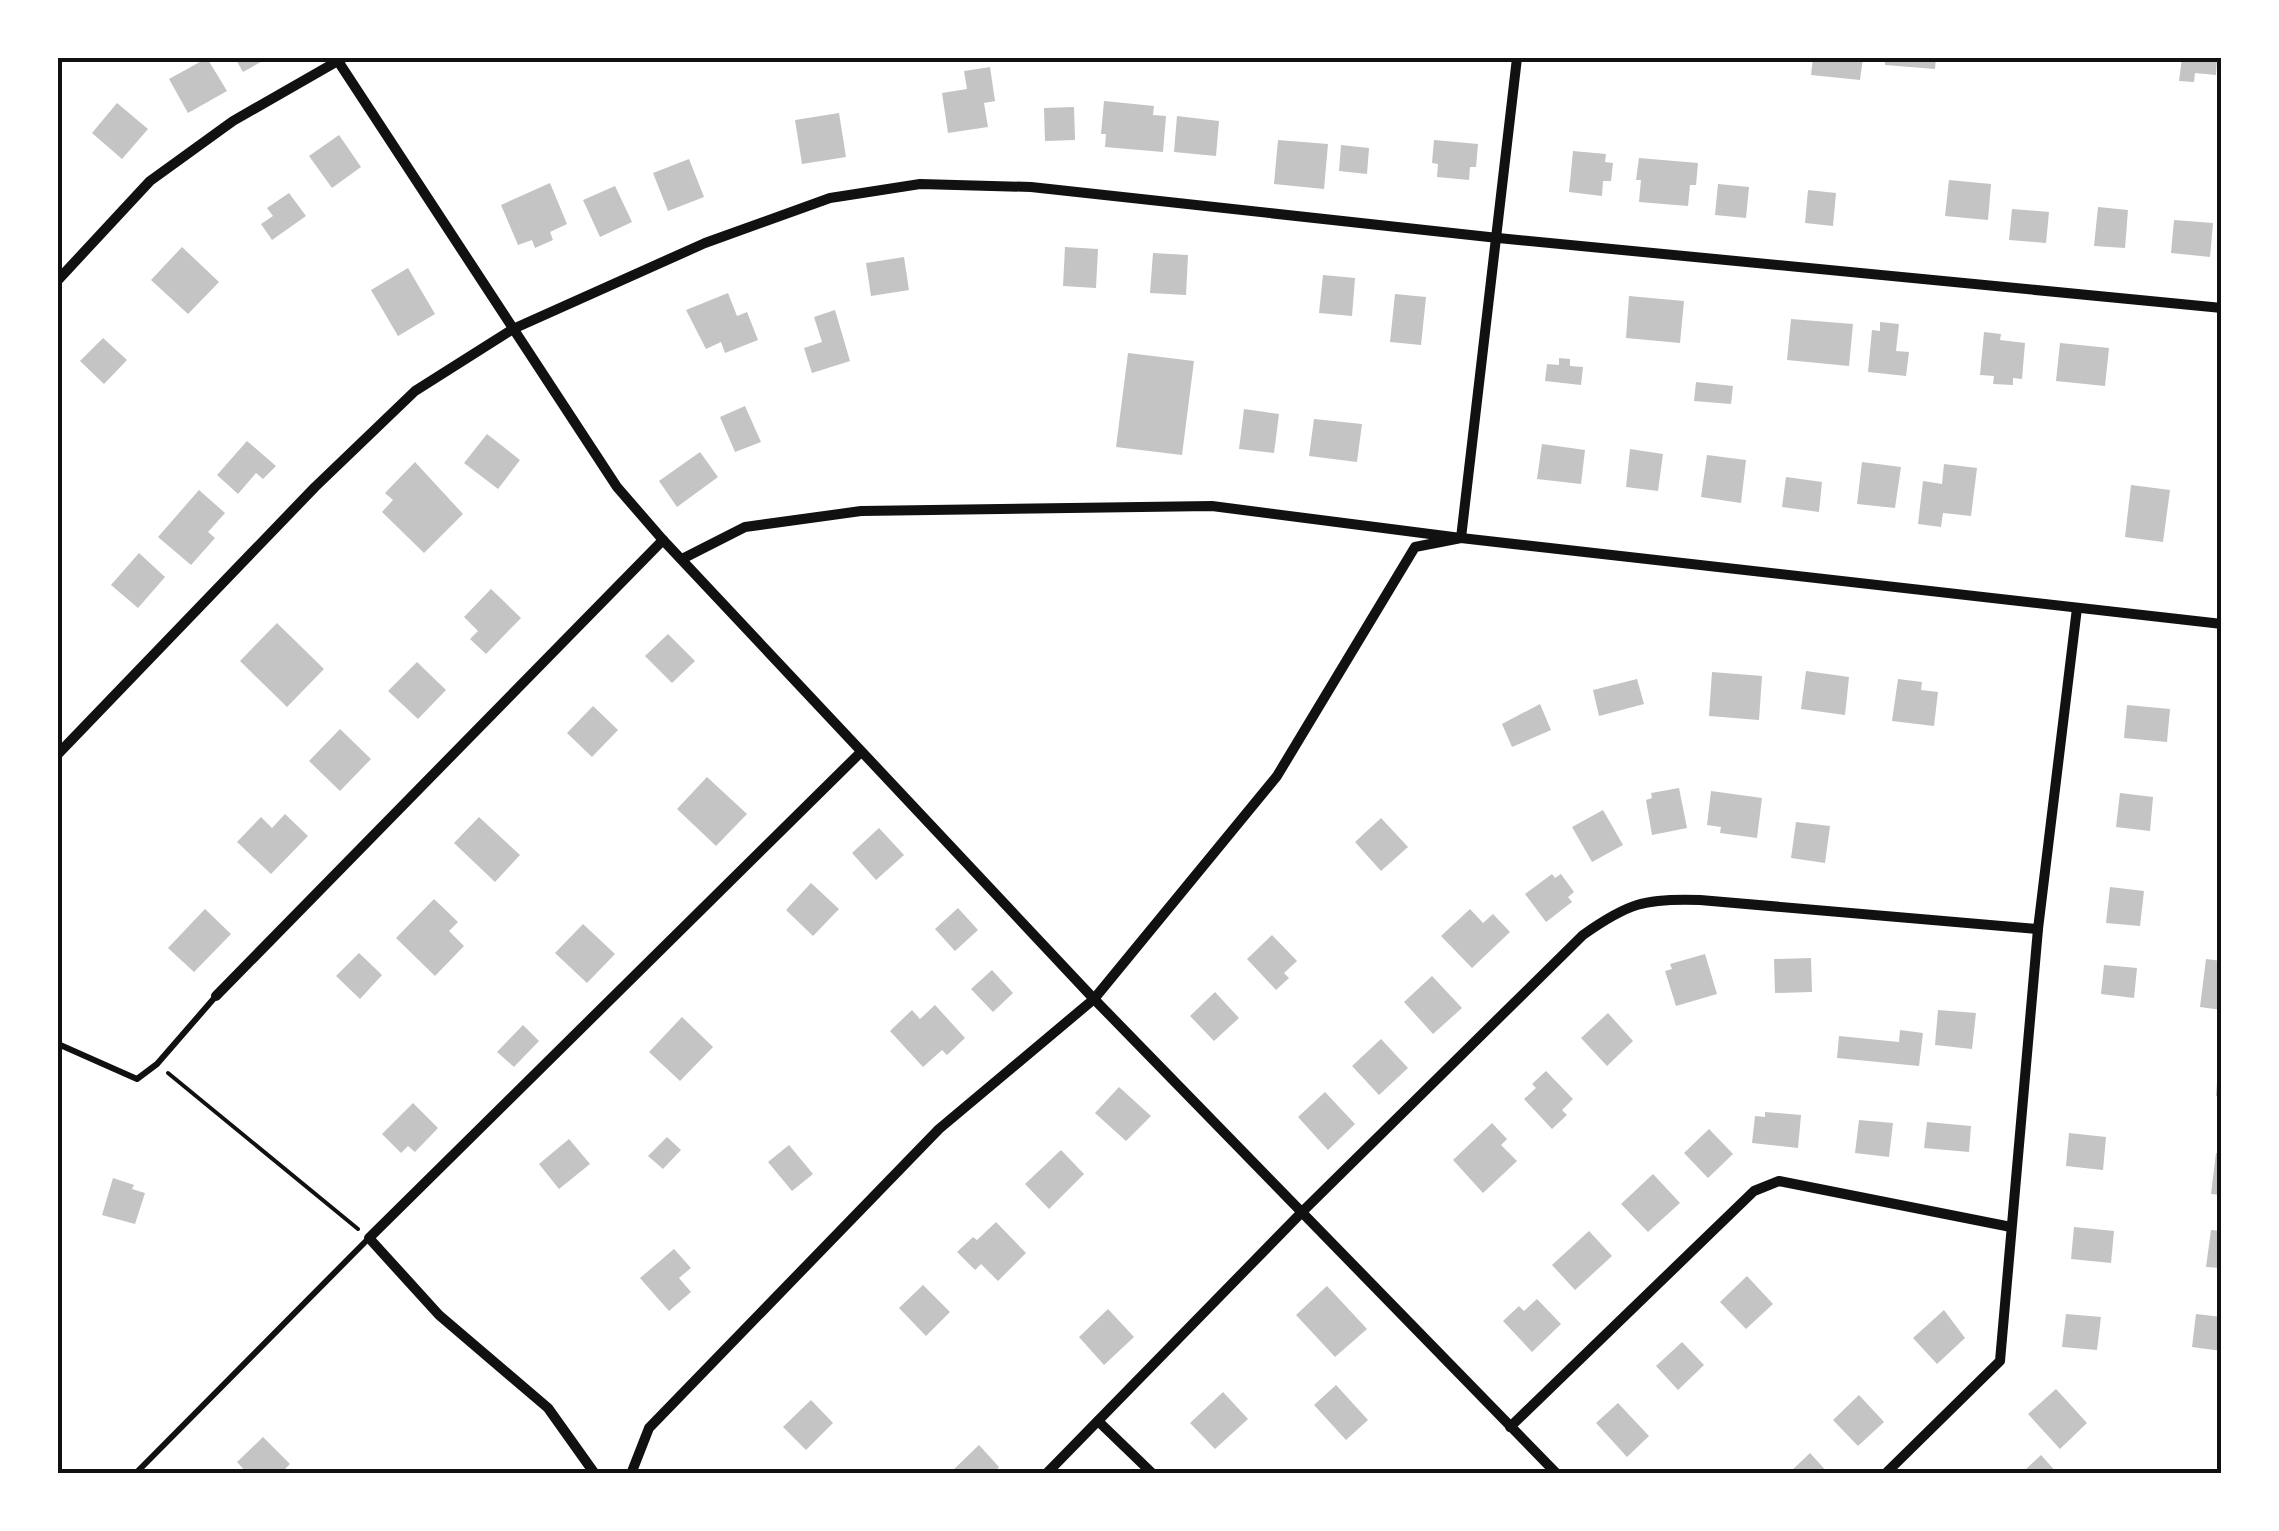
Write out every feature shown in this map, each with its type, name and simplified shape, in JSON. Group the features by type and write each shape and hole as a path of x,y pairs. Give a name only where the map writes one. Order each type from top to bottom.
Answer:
{"street":[{"path":"58,280 150,181 233,121 340,58 617,487 662,540 1094,998 1558,1474"},
{"path":"1461,538 1517,58"},
{"path":"58,754 315,488 415,391 513,329 705,243 830,198 920,184 1030,186 1498,238 2222,308"},
{"path":"682,559 744,527 861,511 1212,506 2222,624"},
{"path":"631,1474 649,1428 898,1170 939,1129 1094,998 1277,776 1414,548 1461,538"},
{"path":"216,996 662,540"},
{"path":"1886,1474 2000,1361 2038,929 2077,608"},
{"path":"595,1474 548,1408 440,1315 369,1238 861,752"},
{"path":"1046,1474 1583,935 1621,908 1662,898 2038,929"},
{"path":"1510,1426 1754,1191 1779,1181 2012,1227"},
{"path":"1098,1421 1152,1474"}],"lane":[{"path":"58,1044 137,1079 157,1064 216,996"},
{"path":"135,1474 369,1238"}],"path":[{"path":"157,1064 369,1238"}],"building":[{"path":"207,58 227,91 188,113 169,79"},
{"path":"235,58 268,58 243,72"},
{"path":"1813,58 1863,58 1860,80 1811,75"},
{"path":"1885,58 1936,58 1935,69 1885,65"},
{"path":"2182,58 2217,58 2216,75 2195,73 2194,82 2179,81"},
{"path":"990,67 995,101 984,103 988,127 948,133 942,93 967,89 964,71"},
{"path":"1104,101 1154,106 1153,115 1166,116 1163,152 1105,147 1106,134 1101,134"},
{"path":"117,103 148,129 122,159 92,133"},
{"path":"1074,107 1075,140 1045,141 1044,108"},
{"path":"839,113 846,157 802,164 795,120"},
{"path":"1177,116 1219,121 1216,156 1174,152"},
{"path":"339,135 361,167 332,188 309,156"},
{"path":"1278,140 1328,144 1324,189 1274,184"},
{"path":"1434,140 1478,144 1476,167 1470,167 1469,180 1437,177 1438,164 1432,163"},
{"path":"1341,145 1369,148 1367,174 1339,171"},
{"path":"1573,151 1606,154 1605,162 1613,163 1611,181 1603,181 1602,196 1569,192"},
{"path":"1639,158 1698,163 1696,185 1690,185 1688,206 1639,202"},
{"path":"689,159 704,197 668,211 653,173"},
{"path":"1949,180 1991,184 1988,220 1945,216"},
{"path":"550,183 567,224 550,232 553,240 535,248 532,240 518,245 501,205"},
{"path":"1718,184 1749,187 1746,218 1715,215"},
{"path":"615,186 632,222 600,237 583,200"},
{"path":"1808,190 1836,193 1833,226 1805,223"},
{"path":"289,193 306,216 272,240 261,224 273,216 267,208"},
{"path":"2098,207 2128,210 2125,248 2094,246"},
{"path":"2012,209 2049,212 2046,243 2009,240"},
{"path":"2174,220 2213,223 2210,257 2171,253"},
{"path":"182,247 219,282 188,314 151,280"},
{"path":"1065,247 1098,249 1096,288 1063,286"},
{"path":"1153,253 1188,255 1186,295 1150,293"},
{"path":"904,257 909,290 871,296 866,263"},
{"path":"408,268 435,314 398,336 371,290"},
{"path":"1323,275 1355,278 1352,316 1319,313"},
{"path":"728,293 737,316 747,312 758,340 725,353 721,342 706,349 686,310"},
{"path":"1395,294 1426,297 1421,345 1390,342"},
{"path":"1629,296 1684,301 1680,343 1626,338"},
{"path":"835,310 850,361 812,373 804,348 822,342 814,317"},
{"path":"1791,319 1853,324 1849,366 1787,360"},
{"path":"1880,322 1899,324 1896,351 1909,352 1906,376 1868,372 1872,330 1880,331"},
{"path":"1984,332 2001,334 2000,340 2025,343 2022,379 2013,378 2013,385 1993,384 1994,376 1980,375"},
{"path":"103,338 127,360 104,384 80,361"},
{"path":"2060,343 2109,348 2105,386 2056,381"},
{"path":"1128,353 1194,361 1182,455 1116,447"},
{"path":"1559,358 1570,359 1570,366 1583,367 1581,385 1545,381 1547,364 1559,365"},
{"path":"1696,382 1733,386 1731,404 1694,401"},
{"path":"745,406 761,442 735,452 720,417"},
{"path":"1244,409 1279,414 1274,453 1239,449"},
{"path":"1314,419 1362,424 1357,462 1309,456"},
{"path":"487,434 520,460 498,489 464,463"},
{"path":"247,441 276,466 263,479 256,473 238,494 217,475"},
{"path":"1542,444 1585,450 1581,484 1537,479"},
{"path":"1630,449 1663,454 1658,491 1626,487"},
{"path":"700,452 718,477 677,507 659,481"},
{"path":"1707,455 1746,460 1741,503 1701,497"},
{"path":"415,462 463,514 424,553 382,512 393,500 385,493"},
{"path":"1862,462 1901,467 1895,508 1857,504"},
{"path":"1944,464 1977,468 1971,516 1943,513 1941,527 1918,524 1923,481 1942,484"},
{"path":"1786,477 1822,482 1819,512 1782,507"},
{"path":"2131,485 2170,490 2163,542 2125,537"},
{"path":"199,490 225,513 208,532 215,538 191,565 158,537"},
{"path":"139,553 165,577 138,608 111,585"},
{"path":"491,589 521,618 486,654 470,639 478,631 464,617"},
{"path":"277,623 324,669 287,707 240,661"},
{"path":"668,634 695,661 672,683 645,656"},
{"path":"417,662 446,690 418,719 388,691"},
{"path":"1806,671 1849,677 1845,715 1801,709"},
{"path":"1712,672 1762,676 1759,720 1709,716"},
{"path":"1637,679 1644,704 1599,716 1593,690"},
{"path":"1898,679 1922,682 1921,690 1938,692 1934,726 1892,721"},
{"path":"1540,704 1551,730 1512,747 1502,724"},
{"path":"2127,705 2170,709 2167,742 2124,738"},
{"path":"593,706 618,730 592,757 567,733"},
{"path":"340,729 371,759 340,791 309,761"},
{"path":"707,777 747,814 716,846 677,809"},
{"path":"1679,788 1687,828 1652,835 1646,800 1652,798 1651,793"},
{"path":"1711,791 1762,798 1757,838 1720,833 1721,827 1707,825"},
{"path":"2120,793 2153,797 2150,831 2116,827"},
{"path":"1603,810 1623,845 1592,862 1572,827"},
{"path":"285,814 308,836 271,874 237,842 261,817 272,828"},
{"path":"479,817 520,855 495,882 454,843"},
{"path":"1381,818 1408,847 1381,871 1355,842"},
{"path":"1796,822 1830,826 1825,863 1791,858"},
{"path":"879,828 904,855 876,880 852,853"},
{"path":"1552,874 1555,878 1561,874 1574,892 1568,897 1572,902 1546,922 1525,894"},
{"path":"811,883 839,909 813,936 786,910"},
{"path":"2110,887 2144,891 2140,926 2106,923"},
{"path":"434,899 458,922 449,931 464,946 435,976 396,938"},
{"path":"958,908 978,930 955,951 935,929"},
{"path":"205,909 231,934 194,972 168,948"},
{"path":"1470,909 1483,923 1493,914 1510,932 1472,968 1441,936"},
{"path":"583,924 615,954 587,983 555,953"},
{"path":"1272,935 1297,961 1284,973 1289,978 1276,990 1247,959"},
{"path":"359,953 382,975 360,999 336,976"},
{"path":"1705,954 1717,994 1676,1006 1665,971 1672,969 1670,964"},
{"path":"1811,958 1812,992 1775,993 1774,959"},
{"path":"2206,959 2222,961 2222,1010 2200,1007"},
{"path":"2104,965 2137,968 2134,998 2101,994"},
{"path":"992,970 1013,993 993,1012 971,989"},
{"path":"1432,976 1462,1008 1433,1034 1404,1002"},
{"path":"1215,992 1239,1018 1214,1041 1190,1016"},
{"path":"935,1005 965,1038 947,1055 942,1050 923,1067 890,1031 912,1010 920,1019"},
{"path":"1938,1010 1976,1013 1972,1049 1935,1045"},
{"path":"1608,1013 1633,1041 1607,1066 1581,1038"},
{"path":"682,1017 713,1047 680,1081 649,1052"},
{"path":"523,1025 539,1041 514,1067 497,1052"},
{"path":"1900,1030 1923,1033 1919,1066 1837,1058 1839,1036 1899,1042"},
{"path":"1381,1039 1408,1068 1379,1095 1352,1066"},
{"path":"2219,1054 2222,1096 2216,1096"},
{"path":"1546,1071 1573,1099 1562,1110 1567,1115 1552,1129 1524,1099"},
{"path":"1119,1087 1151,1116 1126,1141 1095,1113"},
{"path":"1325,1092 1355,1124 1328,1150 1298,1117"},
{"path":"413,1103 438,1128 415,1152 408,1146 401,1153 382,1134"},
{"path":"1765,1112 1801,1115 1798,1148 1752,1143 1755,1116 1765,1117"},
{"path":"1859,1120 1893,1123 1889,1157 1855,1153"},
{"path":"1927,1122 1971,1126 1969,1152 1924,1148"},
{"path":"1492,1123 1507,1139 1501,1145 1517,1161 1483,1193 1453,1160"},
{"path":"1709,1129 1733,1154 1708,1178 1684,1153"},
{"path":"2069,1133 2106,1137 2103,1170 2066,1166"},
{"path":"667,1137 681,1150 663,1169 648,1156"},
{"path":"569,1139 590,1164 559,1189 539,1164"},
{"path":"789,1145 813,1174 792,1191 768,1162"},
{"path":"1061,1150 1084,1174 1049,1209 1025,1184"},
{"path":"2216,1153 2222,1154 2222,1195 2211,1194"},
{"path":"1653,1174 1680,1203 1648,1232 1621,1204"},
{"path":"113,1178 145,1193 135,1224 102,1215"},
{"path":"996,1222 1026,1253 998,1281 981,1264 975,1270 957,1252"},
{"path":"2074,1227 2114,1231 2111,1263 2071,1259"},
{"path":"2211,1230 2222,1231 2222,1268 2206,1267"},
{"path":"1589,1231 1612,1256 1575,1290 1552,1265"},
{"path":"674,1249 691,1268 679,1278 691,1292 669,1311 640,1278"},
{"path":"1747,1276 1773,1304 1746,1329 1720,1302"},
{"path":"923,1285 950,1312 926,1336 899,1308"},
{"path":"1327,1286 1367,1329 1335,1357 1296,1315"},
{"path":"1537,1299 1561,1324 1532,1352 1503,1321 1519,1306 1524,1311"},
{"path":"1108,1309 1134,1337 1104,1365 1079,1337"},
{"path":"1944,1310 1965,1338 1937,1364 1913,1338"},
{"path":"2066,1314 2101,1317 2097,1350 2062,1347"},
{"path":"2196,1314 2222,1317 2222,1351 2192,1347"},
{"path":"1682,1342 1704,1365 1678,1390 1656,1366"},
{"path":"1336,1385 1368,1420 1346,1440 1314,1405"},
{"path":"2056,1389 2087,1423 2060,1449 2028,1414"},
{"path":"1223,1392 1248,1419 1215,1449 1190,1423"},
{"path":"1859,1395 1884,1422 1858,1446 1833,1420"},
{"path":"811,1400 833,1423 806,1450 783,1427"},
{"path":"1618,1403 1649,1436 1627,1457 1596,1423"},
{"path":"263,1437 290,1464 280,1474 248,1474 237,1462"},
{"path":"979,1445 999,1467 993,1474 949,1474"},
{"path":"1810,1453 1829,1474 1788,1474"},
{"path":"2041,1455 2058,1474 2030,1474 2026,1469"}]}
